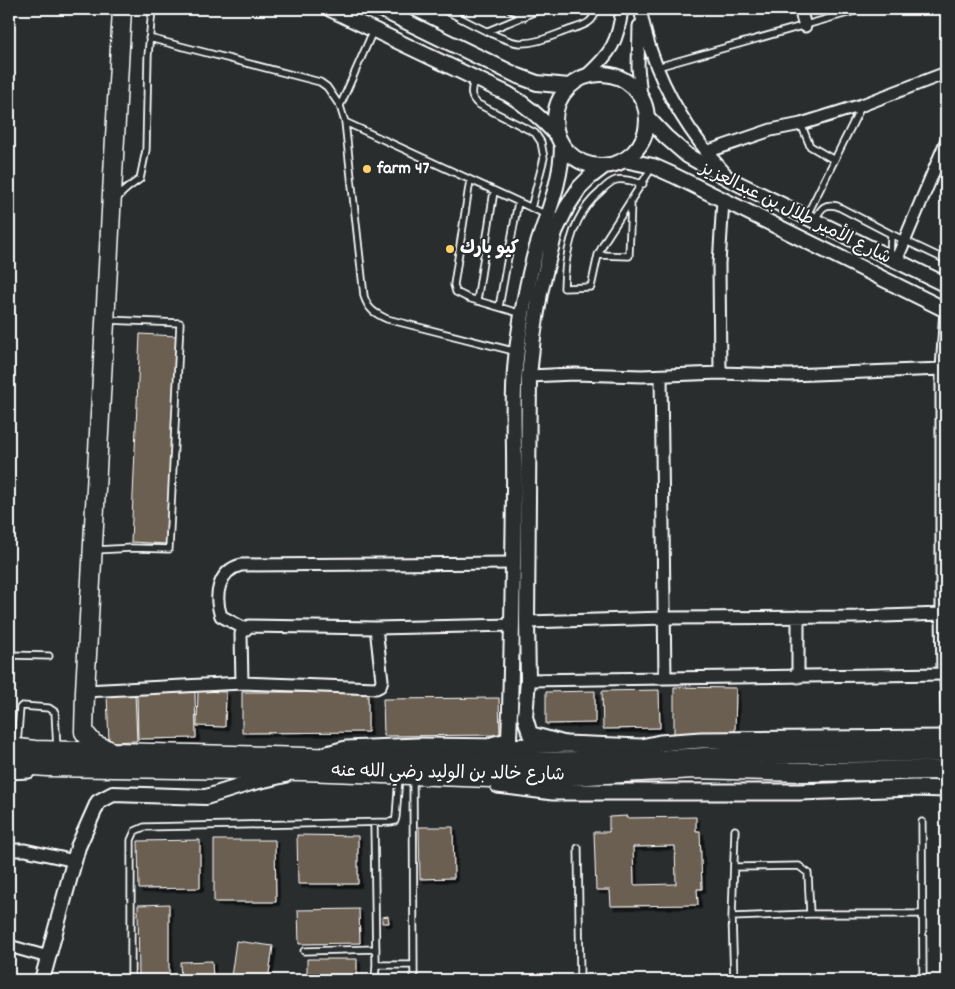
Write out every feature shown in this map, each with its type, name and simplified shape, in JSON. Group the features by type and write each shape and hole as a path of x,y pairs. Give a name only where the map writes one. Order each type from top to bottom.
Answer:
{"main road":[{"path":"112,752 94,744 84,732 84,690 122,9"},
{"path":"315,757 346,749 417,746 509,747 566,744 641,747 660,743 701,740 946,743"},
{"name":"شارع خالد بن الوليد رضي الله عنه","path":"13,747 57,751 506,762 651,760 946,743"},
{"name":"شارع خالد بن الوليد رضي الله عنه","path":"9,764 44,767 303,771 518,779 694,769 802,772 946,770"},
{"path":"410,775 553,792 799,792 915,788 946,789"}],"street":[{"path":"330,9 524,104 536,113 559,139 566,151 574,158 584,163 604,167"},
{"path":"380,9 518,76 536,83 570,86"},
{"path":"587,75 605,59 614,46 620,28 622,9"},
{"path":"640,9 650,49 672,98 706,152 731,180"},
{"path":"566,744 530,734 525,717 528,680 529,376 540,293 556,232 567,206 580,187 590,177 604,167 624,160 639,146 644,138 647,117 641,96 638,67 640,9"},
{"path":"800,9 805,26"},
{"path":"484,746 509,740 514,563 514,396 517,352 536,252 554,199 559,176 559,139 554,123 557,103 562,94 576,80 598,73 618,77 627,82 641,96"},
{"path":"706,152 771,130 801,124 862,105 946,73"},
{"name":"شارع الأمير طلال بن عبدالعزيز","path":"647,117 666,138 688,156 731,180 946,285"},
{"path":"893,259 905,240 946,142"},
{"name":"شارع الأمير طلال بن عبدالعزيز","path":"624,160 653,166 946,310"},
{"path":"720,373 719,264 723,200"},
{"path":"528,680 944,674 942,369 946,310"},
{"path":"529,376 574,374 661,376 720,373 789,374 942,369"},
{"path":"661,376 665,618 664,678"},
{"path":"245,629 221,616 217,606 217,593 223,576 234,567 241,565 514,563"},
{"path":"527,622 944,614"},
{"path":"798,617 798,676"},
{"path":"242,684 241,634 249,626 376,628 513,625"},
{"path":"84,690 242,684 376,688 380,686 382,680 376,628"},
{"path":"9,773 29,772 44,767"},
{"path":"42,980 78,846 98,802 113,794 206,797 252,783 303,771"},
{"path":"9,850 26,850 74,861"},
{"path":"9,946 48,957"}],"lane":[{"path":"110,229 118,198 140,179 146,150 149,38 152,9"},
{"path":"442,9 506,39 519,43 531,42 586,25 594,18 596,9"},
{"path":"510,9 525,17"},
{"path":"488,31 541,9"},
{"path":"657,67 862,9"},
{"path":"340,106 374,29"},
{"path":"149,38 320,82 328,87 340,106 346,122 364,296 368,306 376,314 387,318 517,352"},
{"path":"474,78 470,94 472,99 478,104 534,132 541,142 544,158 531,208"},
{"path":"810,219 834,160 862,105"},
{"path":"346,122 547,215"},
{"path":"801,124 810,146 834,160"},
{"path":"643,184 617,180 595,195 583,209 566,255 564,288 591,287 598,255 616,224 643,184 653,166"},
{"path":"470,180 454,285 456,292 477,301 523,314"},
{"path":"477,301 494,191"},
{"path":"500,307 518,202"},
{"path":"598,255 629,256 631,202"},
{"path":"810,219 829,204 837,206 946,260"},
{"path":"891,234 893,259"},
{"path":"92,550 169,548 180,323 105,320"},
{"path":"9,656 49,656"},
{"path":"944,674 946,743"},
{"path":"13,747 20,708 22,706 49,708 55,712 57,751"},
{"path":"131,980 131,840 135,831 144,827 395,821 410,775"},
{"path":"410,775 414,980"},
{"path":"922,822 923,980"},
{"path":"374,823 375,980"},
{"path":"734,980 732,917 735,830"},
{"path":"578,848 580,980"},
{"path":"734,867 799,866 808,873 810,914"},
{"path":"732,917 810,914 922,914"},
{"path":"304,951 376,949"},
{"path":"376,965 414,965"}],"building":[{"path":"140,334 176,336 167,544 131,542"},
{"path":"674,687 736,688 735,734 674,734"},
{"path":"659,690 660,728 603,729 602,691"},
{"path":"198,691 226,692 225,727 197,726"},
{"path":"595,691 595,723 546,724 546,692"},
{"path":"137,692 195,692 196,738 138,739"},
{"path":"242,692 368,692 368,732 242,733"},
{"path":"135,694 137,741 109,742 107,695"},
{"path":"499,698 500,735 384,736 383,699"},
{"path":"609,817 696,817 696,831 700,831 702,889 697,889 698,905 611,906 610,890 596,890 594,832 609,832","holes":["675,846 676,884 634,885 633,847"]},
{"path":"419,827 453,827 454,878 420,879"},
{"path":"297,835 358,836 358,884 298,884"},
{"path":"200,840 200,888 139,889 138,841"},
{"path":"214,840 275,840 276,902 214,902"},
{"path":"169,904 169,980 139,980 138,905"},
{"path":"359,909 360,943 299,944 298,910"},
{"path":"388,916 389,923 382,923 382,917"},
{"path":"236,941 273,946 268,980 231,977"},
{"path":"307,959 357,959 357,980 307,980"},
{"path":"212,961 213,980 181,980 180,962"}],"place":[{"name":"farm 47","path":"367,169"},
{"name":"كيو بارك","path":"450,249"}]}
